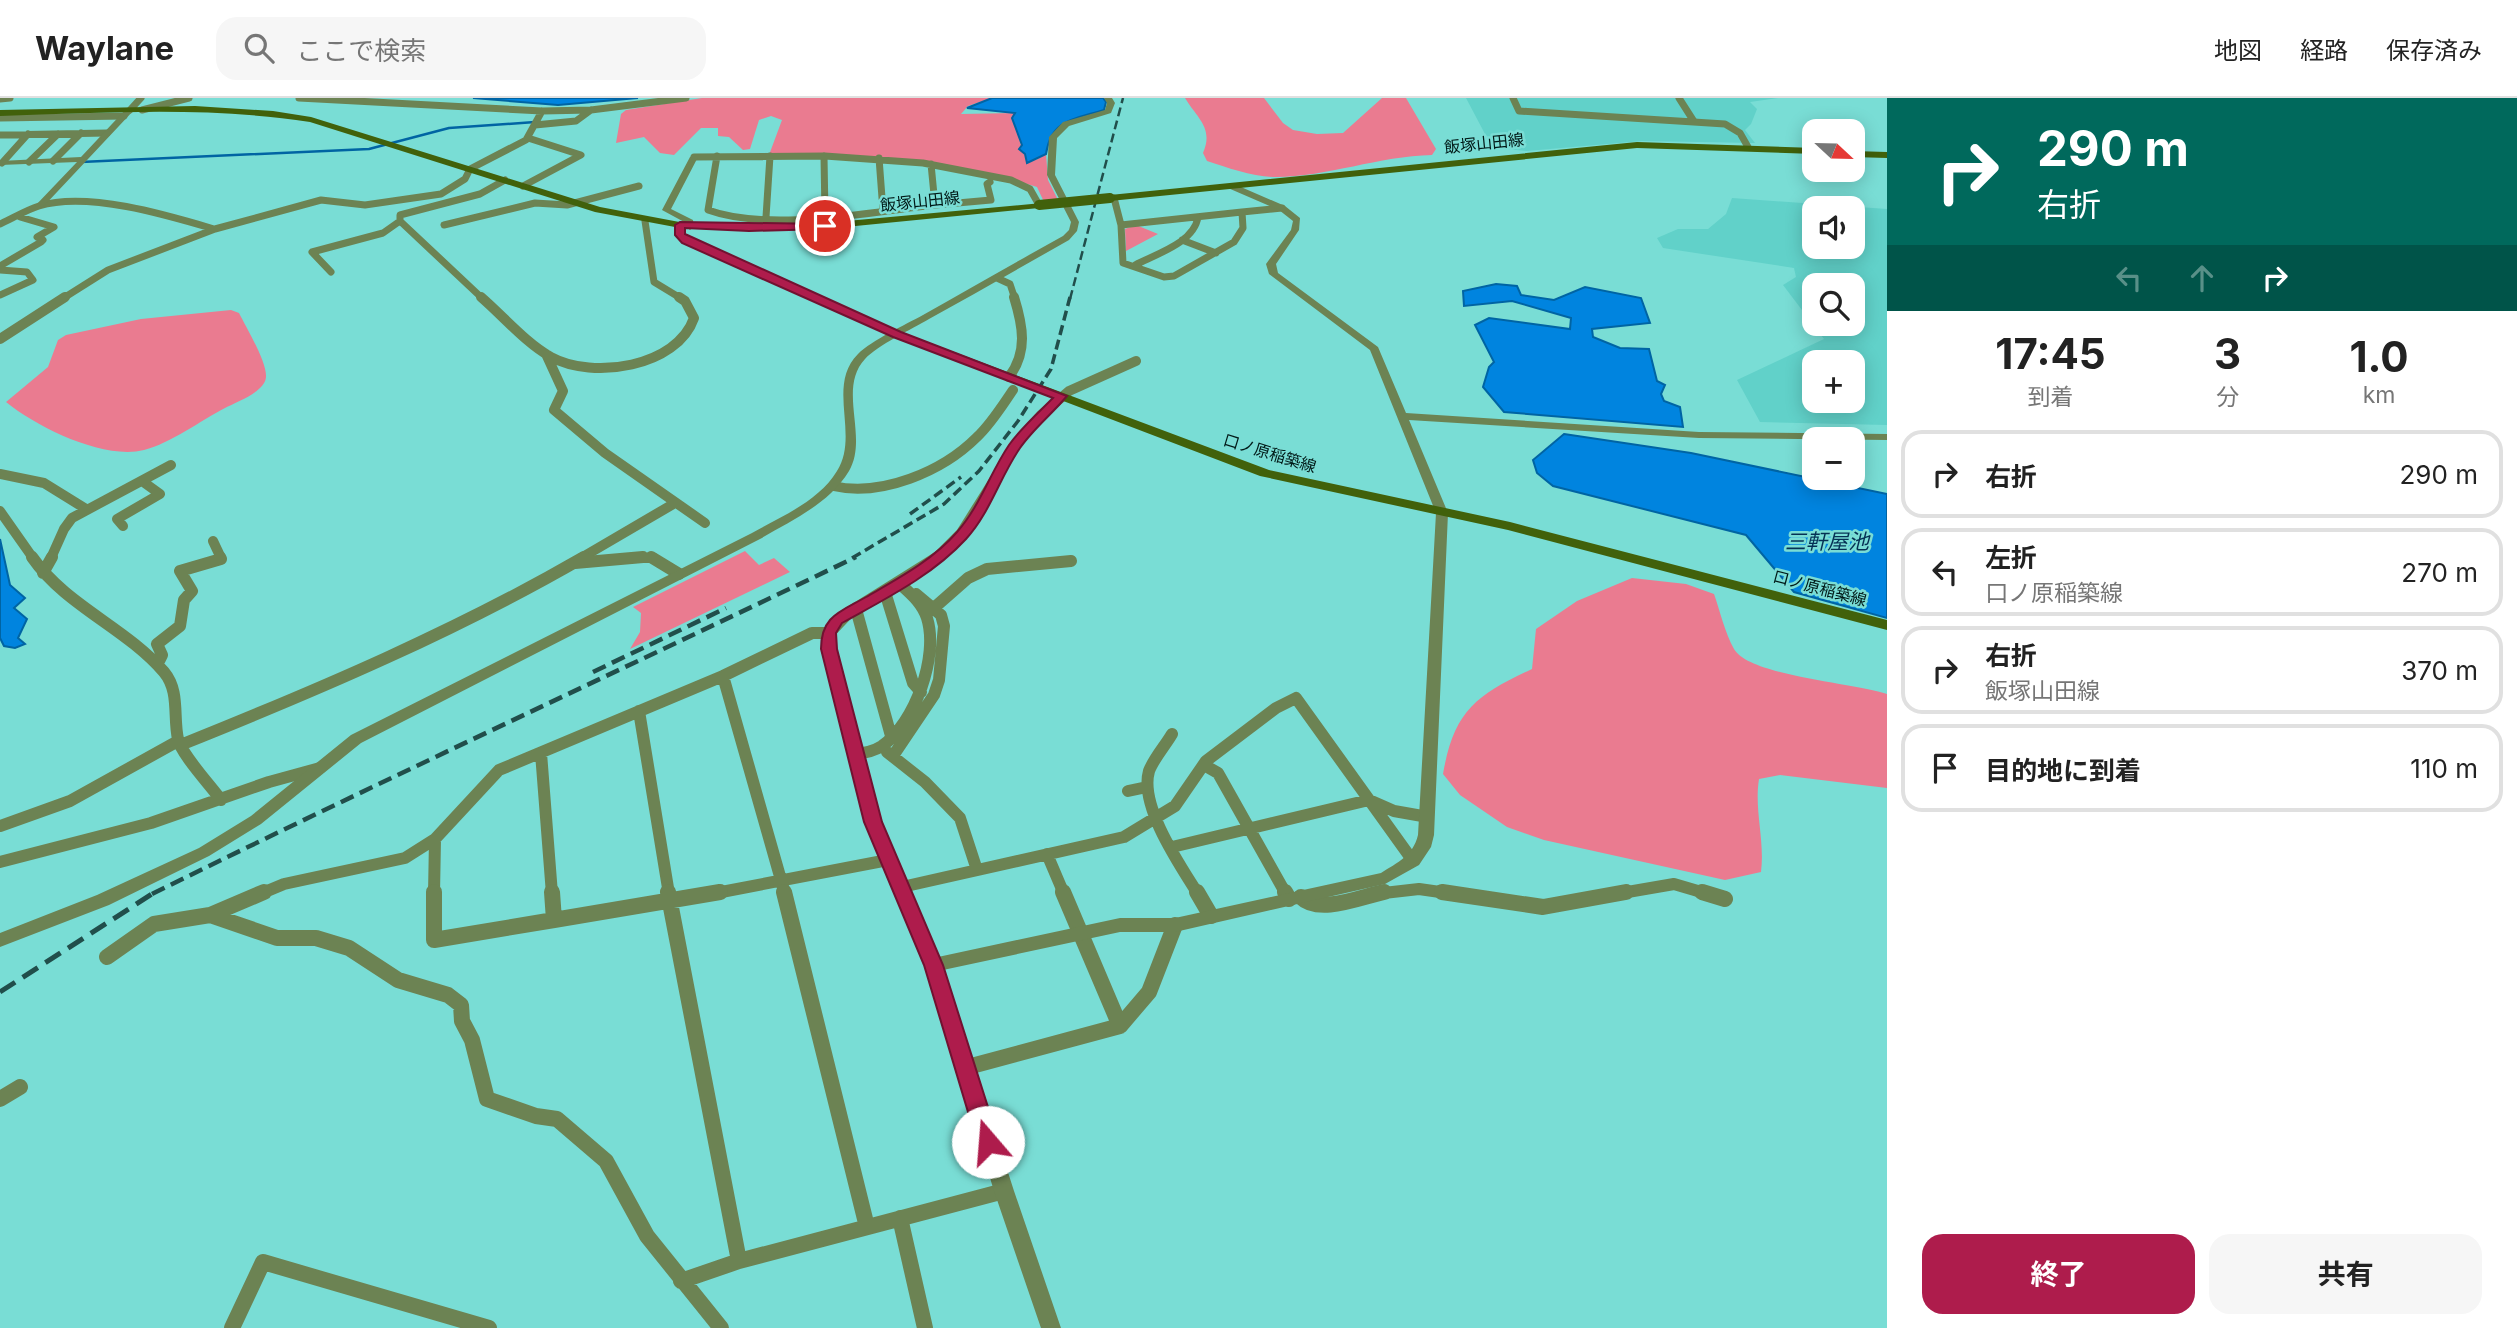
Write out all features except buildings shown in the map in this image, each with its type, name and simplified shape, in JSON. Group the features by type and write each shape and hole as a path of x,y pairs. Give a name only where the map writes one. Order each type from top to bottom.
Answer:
{"main road":[{"name":"飯塚山田線","path":"0,116 127,113 142,110 246,110 281,114 311,120 576,203 645,221 685,226 825,226 1577,149 1662,145 1802,150"},
{"path":"1866,154 1887,155"},
{"name":"口ノ原稲築線","path":"685,226 680,235 686,240 1011,384 1060,396 1265,473 1510,526 1887,625"}],"street":[{"path":"0,99 10,98"},
{"path":"0,225 39,206 141,98"},
{"path":"158,105 163,98"},
{"path":"142,110 189,98"},
{"path":"299,98 542,111 591,110 686,98"},
{"path":"0,940 103,900 204,852 256,820 356,740 383,724 800,513 833,485 844,470 851,450 847,389 851,369 862,356 1066,238 1073,230 1075,222 1051,175 1053,137 1066,124 1108,111 1111,103 1108,98"},
{"path":"1513,98 1519,111 1693,120 1734,128 1748,147"},
{"path":"1679,98 1693,120"},
{"path":"536,123 576,121 591,110"},
{"path":"0,339 108,270 215,229 321,200 365,205 424,199 453,188 465,179 470,169 528,138 542,111"},
{"path":"0,135 107,133"},
{"path":"1,163 28,134"},
{"path":"29,162 58,134"},
{"path":"53,160 81,134"},
{"path":"523,186 581,155 528,138"},
{"path":"717,156 708,210 716,214 825,216 991,200 987,184 990,182"},
{"path":"766,217 769,156"},
{"path":"824,156 825,216"},
{"path":"685,226 690,222 666,210 694,157 824,156 879,158 931,164 985,173 1028,187 1039,205"},
{"path":"879,158 883,211"},
{"path":"1,163 82,159"},
{"path":"931,164 935,205"},
{"path":"331,272 312,252 383,233 400,220 400,215 480,194 505,180"},
{"path":"444,225 535,203 576,203 639,186"},
{"path":"933,965 1120,925 1175,925 1385,878 1413,861 1423,847 1428,817 1442,513 1374,349 1274,274 1271,264 1295,230 1297,220 1282,208 1231,186"},
{"path":"1112,198 1122,225 1123,263 1164,277 1174,276 1240,236 1242,212"},
{"path":"39,206 63,202 133,207 215,229"},
{"path":"1122,225 1282,208"},
{"path":"0,268 41,242 43,240 37,237 54,227 20,217"},
{"path":"1135,265 1182,240 1197,228 1198,217"},
{"path":"400,220 429,254 452,269 546,354 563,391 555,410 606,453 705,523"},
{"path":"546,354 573,363 638,364 669,348 692,327 694,318 685,301 654,282 645,221"},
{"path":"1182,240 1216,253"},
{"path":"0,268 27,272 33,280 0,296"},
{"path":"833,485 850,490 869,490 915,474 953,456 975,440 1011,384 1022,359 1022,327 1010,284 997,278"},
{"path":"1052,1328 1004,1191 933,965 873,822 829,649 829,633 837,620 885,593 936,559 961,536 978,513 1015,445 1060,396 1075,386 1100,380 1136,361"},
{"path":"1403,416 1699,435 1887,438"},
{"path":"43,573 54,557 61,529 86,509 171,466"},
{"path":"0,474 44,483 86,509"},
{"path":"123,526 117,519 160,495 142,481"},
{"path":"0,826 29,819 81,798 181,742 329,685 513,598 675,503"},
{"path":"0,511 43,573 68,597 137,643 158,663 167,675 176,701 181,742 221,800"},
{"path":"158,663 162,655 157,644 180,626 184,600 192,591 180,571 221,559 214,541"},
{"path":"575,563 650,556 659,559 679,574"},
{"path":"935,607 968,578 987,569 1070,561"},
{"path":"895,753 934,695 939,680 944,626 935,607 900,583"},
{"path":"885,593 913,683 922,692"},
{"path":"877,750 891,736 922,692 932,637 916,594"},
{"path":"856,609 891,736"},
{"path":"107,957 154,924 210,915 284,884 405,858 435,839 499,770 723,676 812,633 829,633"},
{"path":"723,676 781,880 866,1227"},
{"path":"902,887 1124,837 1175,806 1203,765 1276,708 1296,698 1413,861"},
{"path":"639,711 670,902 739,1261"},
{"path":"1172,734 1149,772 1147,786 1156,820 1211,916"},
{"path":"856,754 877,750 895,753 958,815 971,841 977,870"},
{"path":"541,753 554,920"},
{"path":"1203,765 1217,773 1249,829 1295,898 1308,904 1320,906 1390,891 1419,889 1543,907 1674,884 1725,899"},
{"path":"0,862 152,823 320,768"},
{"path":"1128,791 1147,786"},
{"path":"1171,847 1369,800 1394,811 1428,817"},
{"path":"435,839 434,940 670,902 888,860"},
{"path":"1047,854 1120,1026"},
{"path":"210,915 276,937 316,938 349,948 398,980 448,995 461,1005 462,1021 472,1040 487,1099 536,1116 557,1119 606,1161 647,1236 721,1328"},
{"path":"964,1068 1120,1026 1141,1009 1153,988 1175,925"},
{"path":"0,1099 20,1087"},
{"path":"681,1281 739,1261 1004,1191"},
{"path":"900,1218 925,1328"},
{"path":"232,1328 263,1262 489,1328"}],"shaded area":[{"path":"702,98 992,98 968,106 961,114 1015,113 1022,151 1036,160 1046,154 1048,180 1058,200 1044,202 1037,187 971,170 905,160 769,155 782,120 771,116 759,120 750,149 743,150 729,137 718,136 718,128 701,128 674,155 660,153 644,137 616,143 621,114 626,110"},
{"path":"1185,98 1264,98 1283,123 1293,130 1317,134 1343,133 1382,98 1406,98 1436,149 1432,155 1392,159 1314,174 1268,177 1250,174 1207,161 1203,153 1207,137 1203,124"},
{"path":"1466,98 1778,98 1750,102 1757,109 1751,124 1745,130 1755,143 1642,141 1527,151 1507,149 1494,143 1485,134"},
{"path":"1732,198 1802,203 1802,259 1865,259 1865,207 1887,209 1887,425 1760,422 1737,380 1824,339 1822,336 1865,336 1865,273 1802,273 1802,310 1783,285 1796,277 1794,268 1663,248 1657,238 1678,229 1708,229 1726,214"},
{"path":"1136,225 1158,234 1126,251 1125,229"},
{"path":"231,310 239,313 256,345 265,371 264,382 249,396 154,447 128,452 91,446 35,422 6,402 48,367 58,340 66,335 141,319"},
{"path":"745,551 759,565 774,558 790,572 630,649 640,632 641,613 633,607"},
{"path":"1632,578 1686,584 1714,594 1734,649 1760,666 1804,678 1887,694 1887,788 1780,775 1759,779 1761,872 1725,880 1544,840 1507,827 1460,795 1443,774 1448,752 1461,720 1482,697 1532,669 1536,629 1577,601"}],"water":[{"path":"473,98 638,98 558,105"},
{"path":"992,98 1103,98 1106,102 1104,110 1066,122 1059,127 1049,142 1046,154 1027,163 1025,154 1019,149 1022,145 1012,118 1015,113 967,108"},
{"path":"1496,284 1517,286 1521,295 1554,300 1585,287 1641,298 1650,323 1592,329 1593,337 1620,348 1649,349 1657,381 1665,385 1661,394 1664,401 1680,407 1683,427 1504,412 1483,387 1489,367 1494,362 1475,325 1489,318 1570,329 1571,318 1512,301 1464,306 1463,291"},
{"name":"三軒屋池","path":"1564,434 1691,453 1802,476 1802,490 1865,489 1887,494 1887,618 1794,592 1746,535 1553,486 1537,473 1533,460"},
{"path":"0,539 10,585 25,598 14,608 27,619 18,638 25,644 15,648 4,646 0,638"}],"waterway":[{"path":"81,162 369,149 449,128 535,122"}],"railway":[{"path":"1070,299 1123,98"},
{"path":"852,558 944,504 979,471 1018,421 1051,369 1070,297"},
{"path":"910,514 961,477"},
{"path":"152,894 856,557"},
{"path":"593,672 726,608"},
{"path":"0,992 155,892"}],"route":[{"path":"825,226 749,228 680,225 680,235 897,334 1060,396 1015,445 978,513 961,536 936,559 837,620 829,633 829,649 873,822 933,965 988,1142"}]}
